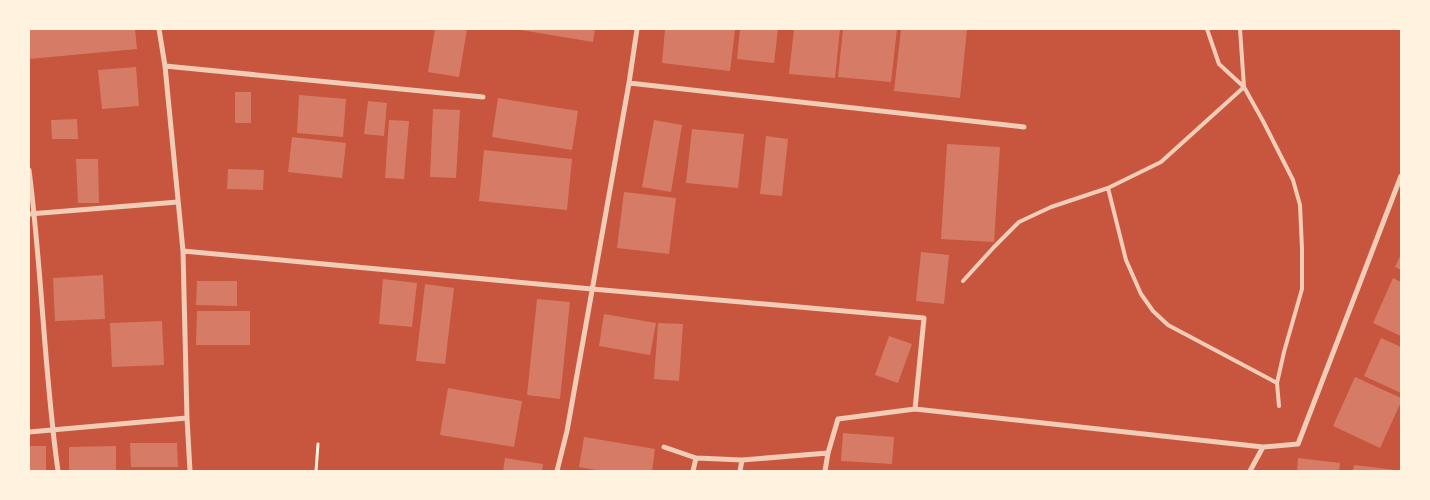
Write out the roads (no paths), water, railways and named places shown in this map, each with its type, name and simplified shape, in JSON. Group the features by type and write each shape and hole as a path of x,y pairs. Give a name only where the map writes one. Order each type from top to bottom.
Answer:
{"street":[{"path":"159,29 165,66 183,250 190,471"},
{"path":"557,471 567,430 637,29"},
{"path":"165,66 483,97"},
{"path":"629,83 1024,127"},
{"path":"29,170 52,429 58,471"},
{"path":"825,471 838,419 914,410 1263,446 1298,444 1401,176"},
{"path":"32,214 178,202"},
{"path":"183,250 924,318 914,410"},
{"path":"29,432 187,418"},
{"path":"1250,471 1263,446"},
{"path":"664,447 696,458 742,460 828,454"},
{"path":"693,471 696,458"},
{"path":"740,471 742,460"}],"lane":[{"path":"1207,29 1219,64 1244,87 1263,121 1293,180 1300,205 1302,289 1277,383 1279,406"},
{"path":"1240,29 1244,87"},
{"path":"963,281 1019,222 1051,207 1108,188 1161,162 1244,87"},
{"path":"1108,188 1126,260 1141,294 1153,311 1168,325 1277,383"}]}
